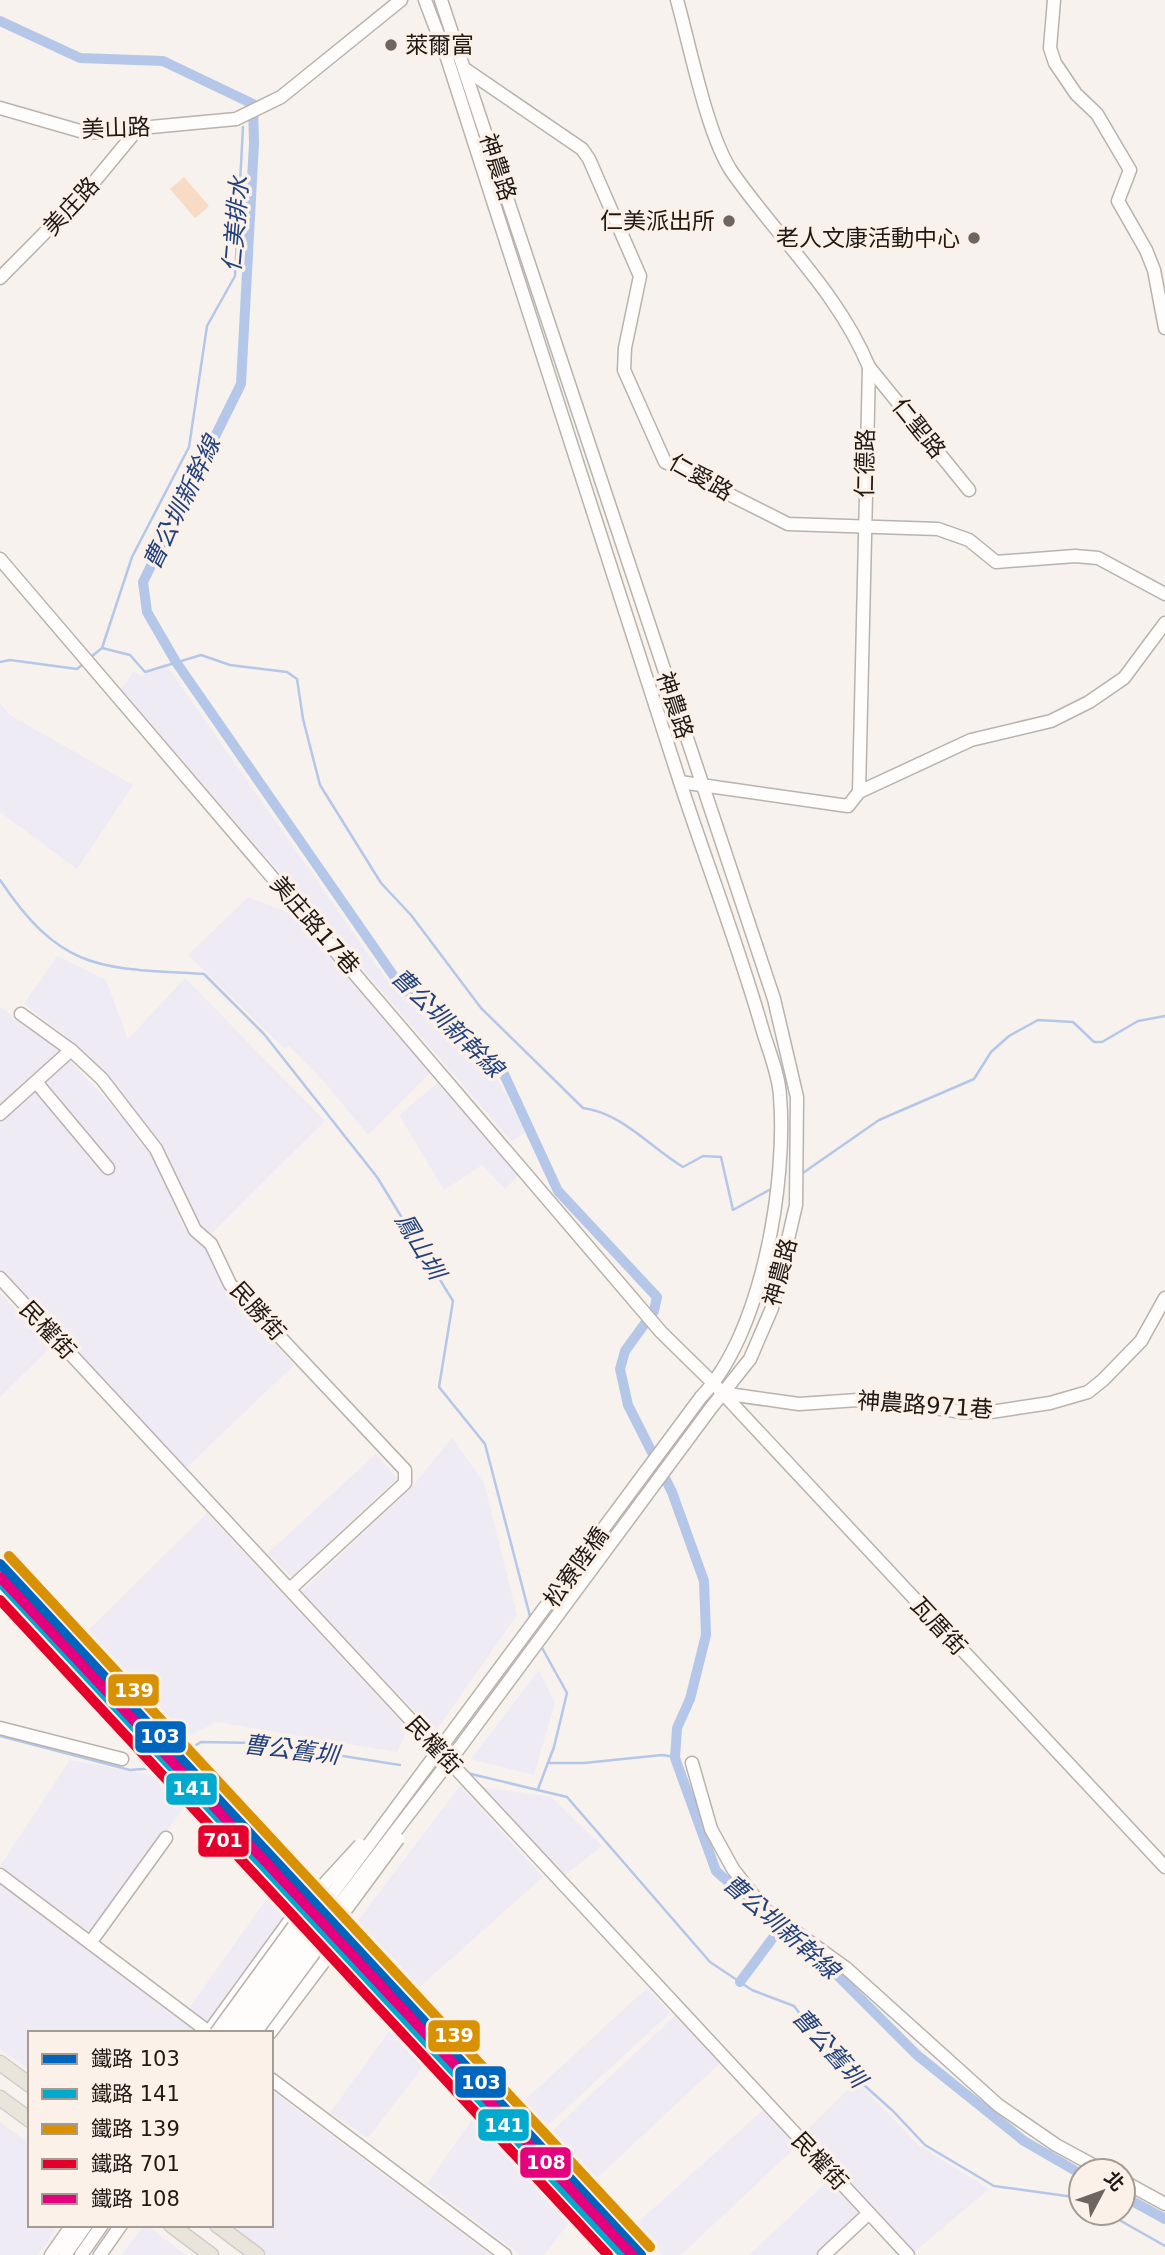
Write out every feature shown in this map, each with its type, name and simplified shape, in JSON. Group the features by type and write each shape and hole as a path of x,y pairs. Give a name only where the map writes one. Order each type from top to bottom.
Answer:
{"main road":[{"path":"0,2063 28,2084"},
{"path":"0,2098 28,2119"},
{"path":"174,2227 211,2255"},
{"path":"220,2227 257,2255"}],"street":[{"name":"美山路","path":"0,108 87,133 236,119 264,107 401,0"},
{"name":"神農路","path":"425,0 447,58 680,782 755,1004 780,1094 777,1204 766,1260 711,1408"},
{"name":"神農路","path":"441,0 774,999 797,1097 796,1205 780,1279 750,1359 717,1389 701,1397"},
{"name":"仁德路","path":"677,0 716,137 731,170 837,306 869,367 859,792"},
{"path":"1054,0 1050,48 1055,63 1076,94 1097,114 1130,170 1118,201 1146,250 1165,328"},
{"name":"仁愛路","path":"447,58 582,149 589,159 640,276 625,348 624,370 665,462 788,524 938,529 969,540 996,562 1075,556 1098,558 1165,594"},
{"name":"美庄路","path":"0,278 89,187 137,130"},
{"name":"仁聖路","path":"869,367 969,490"},
{"name":"美庄路17巷","path":"0,559 534,1180 661,1332 717,1389"},
{"path":"680,782 848,806 859,792 971,740 1051,721 1089,702 1124,678 1165,623"},
{"name":"民勝街","path":"21,1014 71,1050 102,1079 156,1149 195,1230 211,1244 230,1284 405,1470 405,1483 290,1589"},
{"path":"0,1114 71,1050"},
{"path":"36,1082 108,1168"},
{"name":"民權街","path":"0,1278 908,2255"},
{"name":"神農路971巷","path":"717,1389 799,1404 873,1399 962,1412 991,1412 1050,1403 1088,1392 1103,1380 1141,1341 1165,1298"},
{"name":"瓦厝街","path":"717,1389 1165,1867"},
{"name":"松寮陸橋","path":"242,2031 455,1742 701,1397"},
{"name":"松寮陸橋","path":"231,2031 711,1408"},
{"path":"0,1728 122,1759"},
{"name":"松寮陸橋","path":"217,2031 327,1882 455,1742"},
{"name":"松寮陸橋","path":"257,2031 369,1882 455,1742"},
{"path":"692,1763 711,1829 733,1870 764,1909 846,1968 999,2105 1056,2146 1077,2157"},
{"path":"90,1943 166,1838"},
{"path":"0,1875 206,2031"},
{"path":"210,2031 288,1923 300,1925 329,1955 272,2031"},
{"path":"273,2081 505,2255"},
{"path":"1137,2189 1165,2204"},
{"path":"824,2255 869,2213"},
{"path":"51,2255 71,2227"},
{"path":"65,2255 85,2227"},
{"path":"81,2255 101,2227"},
{"path":"100,2255 120,2227"}],"shaded area":[{"path":"184,177 209,206 195,218 170,189"},
{"path":"165,663 385,978 493,1071 526,1132 511,1141 121,689 134,672 142,676"},
{"path":"0,702 8,714 133,785 77,869 0,812"},
{"path":"248,897 299,917 432,1071 368,1135 326,1084 289,1046 284,1048 188,955"},
{"path":"57,956 106,980 128,1039 185,978 325,1121 212,1233 197,1227 136,1113 66,1036 24,1004"},
{"path":"0,1007 60,1051 0,1104"},
{"path":"70,1060 137,1134 161,1171 184,1228 209,1250 235,1301 294,1365 186,1468 0,1269 0,1123"},
{"path":"441,1080 519,1175 505,1189 482,1165 444,1190 399,1115"},
{"path":"0,1293 51,1347 0,1397"},
{"path":"452,1438 484,1483 517,1615 435,1732 301,1592 410,1489"},
{"path":"376,1454 397,1478 291,1577 268,1553"},
{"path":"207,1513 408,1729 397,1752 217,1722 180,1740 83,1635"},
{"path":"539,1670 555,1703 534,1775 471,1759"},
{"path":"70,1760 169,1778 188,1802 91,1933 0,1866"},
{"path":"460,1786 543,1877 415,1991 353,1927"},
{"path":"481,1787 551,1797 602,1846 565,1875"},
{"path":"0,1884 198,2031 28,2031 28,2069 0,2049"},
{"path":"273,1890 293,1911 208,2027 187,2011"},
{"path":"647,1988 670,2013 546,2127 523,2102"},
{"path":"677,2014 722,2061 596,2179 551,2132"},
{"path":"396,2022 431,2056 368,2138 330,2113"},
{"path":"857,2081 918,2145 989,2189 914,2252 803,2134"},
{"path":"273,2092 491,2255 269,2255 231,2227 273,2227"},
{"path":"481,2107 578,2211 544,2255 520,2255 427,2184"},
{"path":"764,2109 798,2145 681,2255 663,2255 635,2225"},
{"path":"0,2122 28,2143 28,2227 58,2227 38,2255 0,2255"},
{"path":"830,2179 857,2210 857,2220 820,2255 749,2255"},
{"path":"143,2227 149,2227 186,2255 121,2255"}],"waterway":[{"name":"曹公圳新幹線","path":"0,21 80,58 163,61 253,104 254,143 241,384 143,582 147,612 176,662 400,985 502,1070 558,1191 657,1297 654,1311 625,1351 620,1369 628,1405 672,1492 704,1581 706,1635 690,1699 677,1728 675,1758 716,1871 769,1918"},
{"name":"仁美排水","path":"91,657 102,648 132,557 189,447 207,326 235,276 243,127"},
{"path":"102,648 130,655 145,672 201,655 230,665 287,672 297,679 303,719 320,785 381,883 411,915 481,1008 583,1108 597,1111 623,1124 683,1167 703,1156 721,1157 733,1210 771,1189"},
{"name":"仁美排水","path":"0,662 10,660 77,669 83,664"},
{"name":"鳳山圳","path":"0,880 22,910 44,933 65,949 87,960 138,970 204,974 264,1034 377,1177 453,1301 439,1387 485,1444 531,1620"},
{"path":"800,1175 879,1120 974,1079 991,1052 1009,1036 1038,1020 1073,1022 1094,1042 1102,1042 1138,1021 1165,1016"},
{"name":"鳳山圳","path":"538,1789 554,1747 567,1693 541,1646"},
{"name":"曹公舊圳","path":"0,1736 130,1770 167,1767"},
{"name":"曹公舊圳","path":"185,1752 201,1742 260,1743 400,1765"},
{"path":"550,1763 584,1763 662,1755 675,1757"},
{"name":"曹公舊圳","path":"467,1773 567,1797 710,1962 752,1990 794,2006 835,2059 893,2111 925,2145 994,2186 1067,2196"},
{"path":"740,1982 781,1927"},
{"name":"曹公圳新幹線","path":"810,1948 917,2055 1024,2141 1067,2166"},
{"name":"曹公圳新幹線","path":"1137,2204 1165,2219"},
{"name":"曹公舊圳","path":"1132,2227 1165,2246"}],"rail line":[{"name":"139","path":"9,1556 650,2247"},
{"name":"103","path":"0,1564 641,2255"},
{"name":"108","path":"0,1577 632,2255"},
{"name":"141","path":"0,1582 624,2255"},
{"name":"701","path":"0,1600 608,2255"}],"place":[{"name":"萊爾富","path":"391,45"},
{"name":"仁美派出所","path":"729,221"},
{"name":"老人文康活動中心","path":"974,238"}]}
